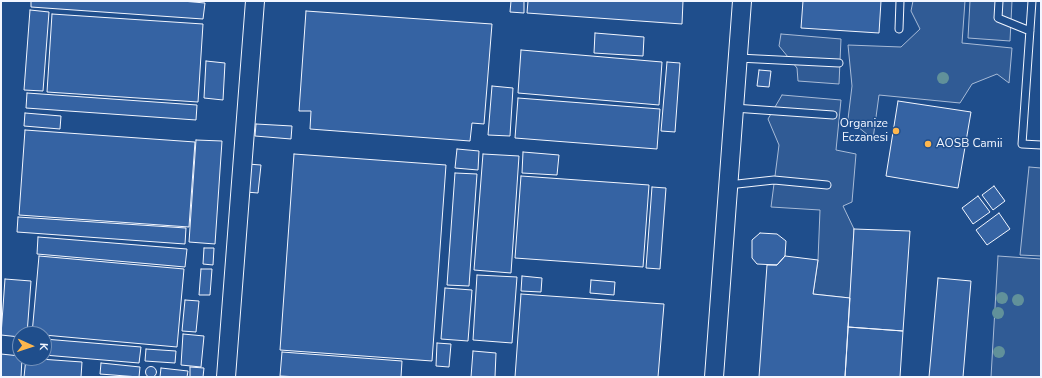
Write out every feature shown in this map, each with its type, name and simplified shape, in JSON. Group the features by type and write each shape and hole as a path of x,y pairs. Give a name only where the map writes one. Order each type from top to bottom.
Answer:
{"street":[{"path":"226,377 255,1"},
{"path":"714,377 742,1"}],"lane":[{"path":"899,29 900,1"},
{"path":"999,1 998,18 1030,31"},
{"path":"1032,1 1022,144 1041,145"},
{"path":"738,58 839,63"},
{"path":"734,108 833,115"},
{"path":"728,186 774,180 827,185"}],"shaded area":[{"path":"913,1 965,1 962,43 1012,48 1009,83 997,74 972,84 960,103 879,95 873,139 848,119 852,86 848,45 901,47 920,29 911,11"},
{"path":"970,1 1012,1 1010,41 968,38"},
{"path":"781,34 841,39 839,84 798,81 797,68 779,46"},
{"path":"782,95 841,100 836,150 856,154 852,202 843,206 854,229 850,298 813,294 818,260 820,210 771,207 779,145 768,119"},
{"path":"1029,167 1041,168 1041,256 1020,255"},
{"path":"998,256 1041,259 1041,377 991,377"}],"building":[{"path":"31,1 182,1 205,3 203,19 31,7"},
{"path":"511,1 524,1 524,13 510,12"},
{"path":"528,1 683,1 682,24 527,13"},
{"path":"803,1 881,1 879,33 801,28"},
{"path":"30,10 49,12 43,91 24,90"},
{"path":"306,11 492,24 484,124 472,123 470,141 310,129 311,111 299,111"},
{"path":"52,14 203,24 198,102 47,92"},
{"path":"595,33 644,37 643,56 594,53"},
{"path":"521,50 662,62 659,105 518,93"},
{"path":"206,61 225,63 223,100 204,98"},
{"path":"667,62 680,63 675,132 661,131"},
{"path":"759,70 771,71 769,87 757,86"},
{"path":"492,86 513,88 510,136 488,135"},
{"path":"27,93 197,105 196,120 26,108"},
{"path":"518,98 660,109 657,149 515,138"},
{"name":"AOSB Camii","path":"898,101 971,112 958,188 886,176"},
{"path":"25,113 61,116 60,129 24,126"},
{"path":"256,124 292,126 291,139 255,136"},
{"path":"25,130 195,142 189,227 19,215"},
{"path":"196,140 222,141 215,244 189,242"},
{"path":"457,149 479,151 478,170 455,168"},
{"path":"523,152 559,155 557,175 522,173"},
{"path":"294,154 446,165 432,361 280,350"},
{"path":"483,154 519,156 511,273 474,270"},
{"path":"248,164 261,165 258,193 246,192"},
{"path":"455,173 477,174 469,286 447,285"},
{"path":"521,176 649,185 643,267 515,258"},
{"path":"994,186 1005,201 993,210 982,195"},
{"path":"652,187 666,188 660,269 646,268"},
{"path":"978,196 990,212 973,224 962,208"},
{"path":"999,213 1010,229 987,245 976,230"},
{"path":"18,217 186,228 185,244 17,232"},
{"path":"854,229 910,231 903,331 848,327"},
{"path":"760,233 777,234 786,241 785,256 777,265 757,264 752,258 752,240"},
{"path":"38,237 187,249 185,267 37,254"},
{"path":"204,248 214,248 213,265 203,264"},
{"path":"39,256 184,269 177,347 52,336 52,326 33,326"},
{"path":"785,256 818,260 813,294 850,298 845,377 759,377 767,265 777,265"},
{"path":"201,269 212,269 210,295 199,295"},
{"path":"477,275 517,277 512,343 473,340"},
{"path":"522,276 542,278 541,292 521,291"},
{"path":"938,278 971,281 963,377 929,377"},
{"path":"5,279 31,281 28,326 12,326 12,336 1,335"},
{"path":"591,280 615,282 614,295 590,293"},
{"path":"445,288 472,290 468,341 441,339"},
{"path":"521,294 664,304 658,377 515,377"},
{"path":"185,300 199,301 196,332 182,331"},
{"path":"848,327 903,331 900,377 845,377"},
{"path":"183,334 204,336 201,367 181,365"},
{"path":"52,340 141,347 139,363 52,356"},
{"path":"437,343 451,344 449,367 436,366"},
{"path":"146,349 176,351 175,363 145,361"},
{"path":"473,351 496,353 495,377 471,377"},
{"path":"282,352 402,361 401,377 280,376"},
{"path":"1,354 12,355 12,366 22,366 21,377 1,377"},
{"path":"52,360 82,362 81,377 24,377 25,366 52,366"},
{"path":"101,363 140,367 139,377 100,374"},
{"path":"149,367 153,367 155,368 155,376 149,377 146,374 146,370"},
{"path":"190,367 204,368 203,377 190,377"},
{"path":"161,368 188,371 187,377 160,377"}],"place":[{"name":"Organize Eczanesi","path":"896,131"},
{"name":"AOSB Camii","path":"928,144"}]}
